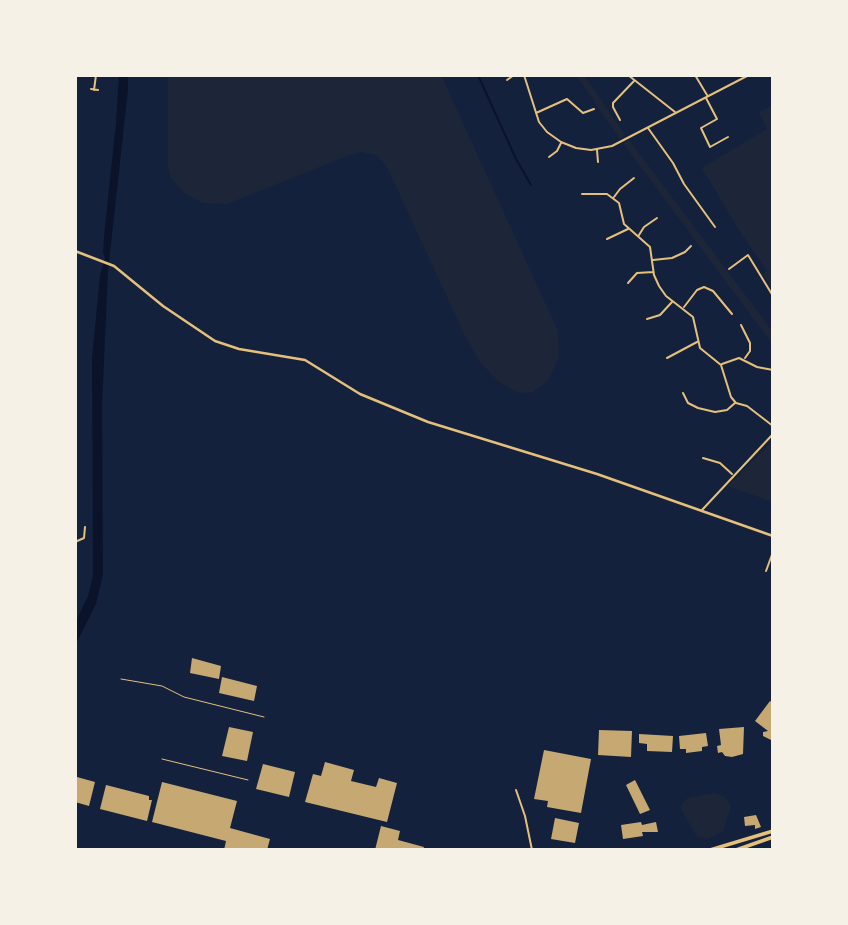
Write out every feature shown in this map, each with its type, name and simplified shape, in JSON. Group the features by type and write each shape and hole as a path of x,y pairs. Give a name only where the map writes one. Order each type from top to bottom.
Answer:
{"highway":[{"path":"710,850 773,831"},
{"path":"736,850 773,837"}],"street":[{"path":"94,90 96,75"},
{"path":"507,80 514,75"},
{"path":"524,75 538,122 547,132 576,148 597,149 612,146 749,75"},
{"path":"628,75 676,113"},
{"path":"695,75 717,119 701,128 710,147 728,137"},
{"path":"620,121 613,103 635,80"},
{"path":"535,113 567,99 583,113 594,109"},
{"path":"648,127 715,227"},
{"path":"549,157 557,152 561,142"},
{"path":"597,149 598,162"},
{"path":"614,198 620,189 634,178"},
{"path":"582,194 607,194 614,198 621,207 624,224 650,247 659,286 673,302 693,317 697,342 721,365 728,389 736,402 747,405 773,426"},
{"path":"639,236 644,226 657,218"},
{"path":"607,239 629,229"},
{"path":"652,260 672,258 685,253 691,246"},
{"path":"75,251 112,265 163,306 215,341 239,349 305,360 360,394 428,422 597,474 773,536"},
{"path":"729,269 748,255 773,296"},
{"path":"628,283 637,273 654,272"},
{"path":"684,308 697,290 704,287 710,289 732,314"},
{"path":"647,319 664,312 673,302"},
{"path":"741,324 750,343 750,351 745,359"},
{"path":"667,358 697,342"},
{"path":"721,365 734,358 745,359 773,370"},
{"path":"683,393 688,403 715,412 727,410 736,402"},
{"path":"702,510 773,434"},
{"path":"703,458 720,463 733,475"},
{"path":"709,468 711,460"},
{"path":"75,542 84,538 85,527"},
{"path":"766,571 773,552"},
{"path":"516,790 525,816 531,850"}],"lane":[{"path":"121,679 162,686 184,697 264,717"},
{"path":"162,759 248,780"}],"shaded area":[{"path":"119,75 128,75 128,90 108,271 102,406 103,574 96,604 75,646 75,623 88,596 93,575 92,358 100,275 105,258 104,236"},
{"path":"168,75 441,75 558,331 559,357 548,381 533,392 519,393 499,382 480,362 465,336 387,167 376,155 361,152 352,154 227,204 203,203 184,193 171,178 168,167"},
{"path":"576,75 584,75 625,135 620,139"},
{"path":"773,105 773,289 763,274 767,271 702,168 767,129 759,112"},
{"path":"629,140 773,332 773,345 623,143"},
{"path":"773,440 773,502 728,486"},
{"path":"715,793 725,797 731,806 723,831 708,839 697,837 681,805 688,798"}],"building":[{"path":"192,658 221,666 219,679 190,673"},
{"path":"222,677 257,686 254,701 219,693"},
{"path":"770,701 773,703 773,741 763,736 763,732 768,731 755,721"},
{"path":"229,727 253,732 247,761 222,756"},
{"path":"744,727 743,754 732,757 718,753 717,746 721,745 719,729"},
{"path":"599,730 632,731 631,757 598,755"},
{"path":"706,733 708,746 702,747 702,751 686,753 686,749 680,749 679,736"},
{"path":"639,734 673,736 672,752 647,751 647,744 639,743"},
{"path":"544,750 591,759 581,813 547,807 548,801 534,799"},
{"path":"325,762 354,770 351,781 376,787 379,778 397,783 387,822 305,802 313,774 321,776"},
{"path":"263,764 295,772 289,797 256,789"},
{"path":"77,777 95,782 89,806 75,802"},
{"path":"635,780 650,810 640,814 626,785"},
{"path":"162,782 237,801 230,828 270,839 267,850 224,850 226,841 152,822"},
{"path":"106,785 149,796 149,800 152,800 147,821 100,809"},
{"path":"756,815 761,827 755,829 755,825 745,826 744,817"},
{"path":"555,818 579,823 575,843 551,839"},
{"path":"641,822 642,825 656,822 658,832 642,832 643,836 623,839 621,825"},
{"path":"381,826 400,831 398,840 424,847 423,850 375,850"}],"waterway":[{"path":"478,75 516,159 531,185"}]}
